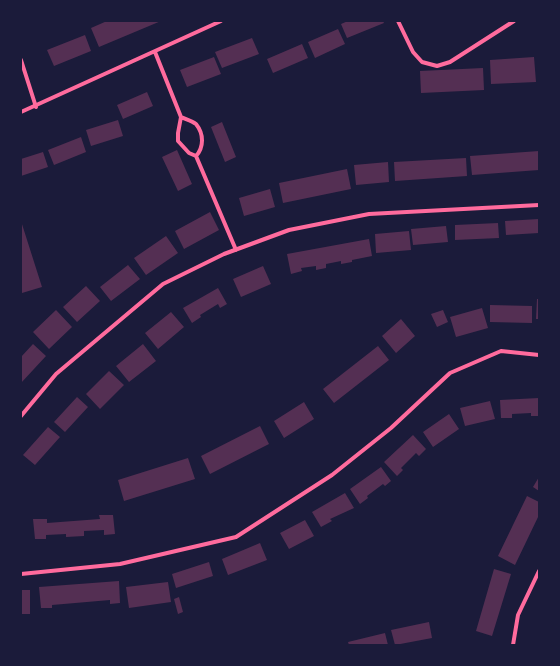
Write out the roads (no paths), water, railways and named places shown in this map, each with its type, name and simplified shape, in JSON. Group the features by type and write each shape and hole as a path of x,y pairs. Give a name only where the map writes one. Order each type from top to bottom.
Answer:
{"street":[{"path":"21,112 36,107 221,21"},
{"path":"398,21 413,52 422,62 437,66 450,62 514,21"},
{"path":"155,52 182,117 178,133 178,141 189,153 196,156 236,250"},
{"path":"21,60 36,107"},
{"path":"182,117 196,124 203,140 201,150 196,156"},
{"path":"21,416 56,374 163,284 236,250 289,230 369,214 539,205"},
{"path":"21,574 120,564 236,537 332,475 391,428 450,373 501,351 539,355"},
{"path":"513,645 518,615 539,570"}]}
